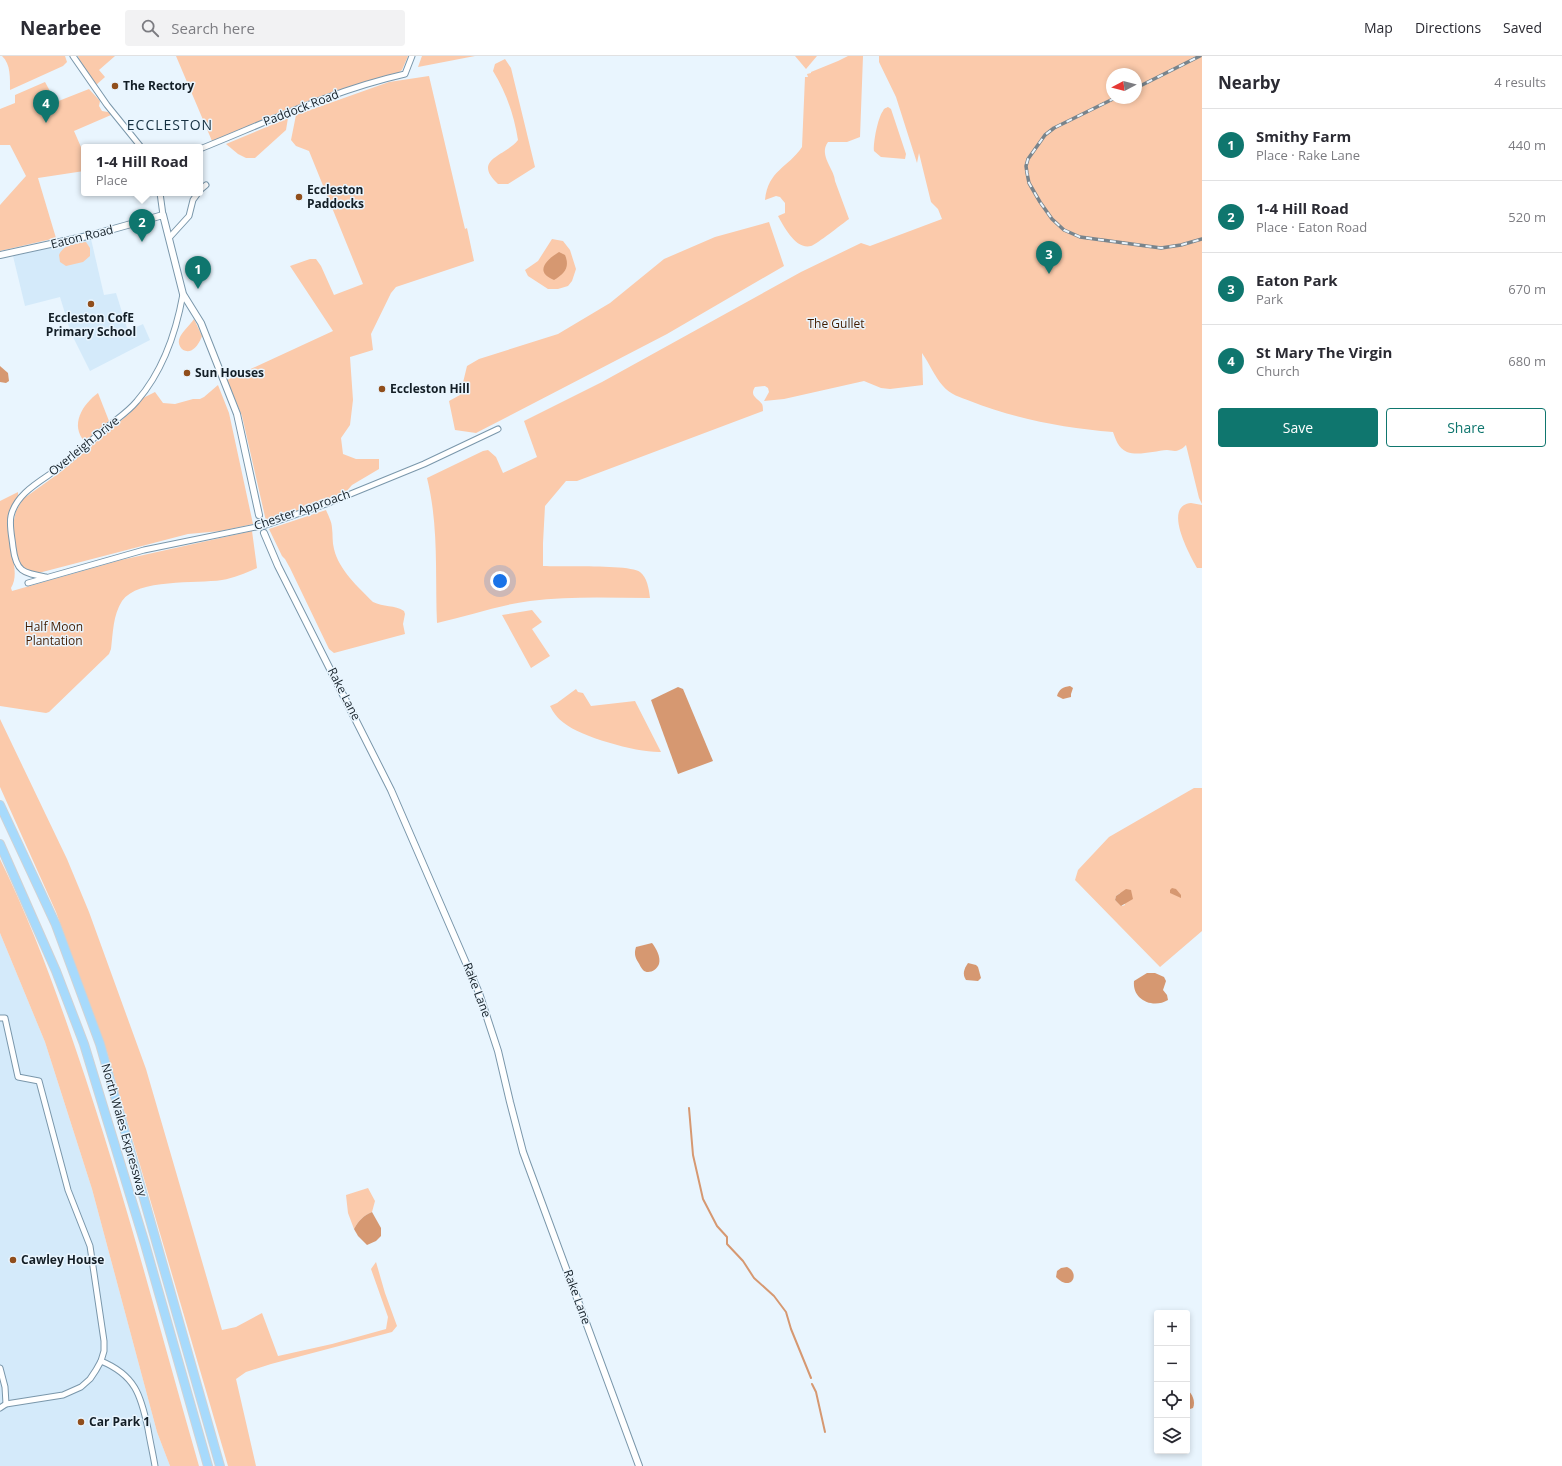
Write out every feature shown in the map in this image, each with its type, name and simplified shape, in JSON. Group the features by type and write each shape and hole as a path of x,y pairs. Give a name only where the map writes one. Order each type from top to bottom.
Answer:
{"highway":[{"name":"North Wales Expressway","path":"0,805 56,925 100,1044 220,1466"},
{"name":"North Wales Expressway","path":"0,844 56,971 84,1044 145,1244 208,1466"}],"street":[{"path":"73,56 107,105 139,144"},
{"name":"Paddock Road","path":"203,148 331,96 405,74 412,56"},
{"path":"160,196 163,215 183,294 201,323 237,414 259,515"},
{"path":"169,238 189,216 193,200 196,196"},
{"name":"Eaton Road","path":"0,255 92,235 163,215"},
{"name":"Overleigh Drive","path":"49,577 32,575 22,571 17,565 10,516 18,502 30,487 57,470 108,426 126,413 137,401 158,370 176,330 183,294"},
{"name":"Chester Approach","path":"28,583 144,550 266,525 338,500 424,464 498,429"},
{"name":"Rake Lane","path":"264,533 278,566 391,790 481,997 498,1051 523,1152 639,1466"},
{"path":"0,1018 5,1018 18,1077 39,1081 68,1190 90,1246 104,1341 101,1361 90,1379 81,1387 63,1396 6,1404 0,1408"},
{"path":"101,1361 114,1366 124,1374 137,1390 144,1407 154,1466"},
{"path":"0,1368 5,1387 6,1404"}],"shaded area":[{"name":"Eccleston CofE Primary School","path":"91,239 104,295 116,293 128,331 143,324 150,340 90,371 71,333 60,297 25,306 13,256"},
{"path":"559,252 565,255 567,266 564,272 554,280 548,277 543,270 546,262"},
{"path":"0,366 8,373 9,381 6,383 0,382"},
{"path":"1070,686 1073,688 1071,697 1063,699 1057,696 1062,689"},
{"path":"678,687 683,689 713,761 678,774 651,700"},
{"path":"1172,888 1176,889 1181,895 1181,898 1170,893"},
{"path":"1126,889 1131,890 1133,899 1121,906 1115,900 1116,896"},
{"path":"0,933 45,1042 92,1189 157,1432 170,1466 0,1466"},
{"path":"652,943 658,953 659,964 652,971 647,972 641,967 636,958 635,951 636,947"},
{"path":"968,963 978,967 981,978 978,981 966,980 964,972"},
{"path":"1147,973 1155,973 1164,977 1166,981 1163,990 1167,995 1168,1000 1156,1004 1150,1003 1140,998 1136,993 1134,981"},
{"path":"372,1212 381,1228 381,1236 376,1241 367,1245 358,1236 354,1229 366,1215"},
{"path":"1067,1267 1071,1270 1074,1277 1070,1282 1066,1283 1056,1277 1057,1271 1061,1268"},
{"path":"1190,1393 1194,1400 1193,1408 1190,1409"}],"green space":[{"path":"2,56 65,56 67,62 63,66 10,90 8,67"},
{"path":"78,56 115,56 99,70 105,77 96,85 80,64"},
{"path":"176,56 408,56 402,70 398,73 304,104 212,141"},
{"path":"422,56 475,56 418,67"},
{"path":"795,56 817,56 806,69"},
{"path":"848,56 863,56 860,137 847,142 828,142 825,147 825,152 849,219 811,246 800,245 791,237 778,216 785,213 785,203 780,197 776,196 765,200 767,190 774,176 797,154 802,147 805,77 808,77 807,74 811,72"},
{"name":"The Gullet","path":"879,56 1202,56 1202,504 1199,498 1186,445 1176,451 1167,450 1131,453 1119,446 1113,432 1040,422 987,407 956,395 946,389 937,378 922,353 923,385 890,389 881,388 864,381 784,399 764,401 769,392 768,388 765,386 755,387 753,393 762,404 763,411 577,481 566,481 545,506 543,566 634,569 640,572 646,580 650,598 545,599 495,608 437,623 435,532 431,496 427,478 488,450 496,457 503,473 537,457 524,421 602,382 801,272 861,243 870,246 942,219 938,209 931,202 919,153 917,163 896,97 879,62"},
{"path":"505,59 511,68 535,167 508,184 498,184 491,176 488,169 489,163 518,140 509,104 493,71 495,64"},
{"path":"429,76 474,261 396,287 391,293 371,334 373,350 350,357 353,400 350,425 341,438 343,454 356,459 379,459 379,469 352,485 345,493 327,501 266,521 242,416 227,380 333,331 290,266 310,259 316,259 321,266 334,295 363,284 309,151 296,146 291,140 296,115 389,82"},
{"path":"45,82 56,102 89,89 100,101 99,106 102,111 108,112 111,115 74,131 81,147 81,171 38,178 56,238 0,251 0,205 26,176 10,145 0,145 0,109 15,103 15,95"},
{"path":"888,107 891,109 906,154 905,159 881,157 874,151 875,136 879,119 884,109"},
{"path":"288,118 286,130 255,158 246,158 238,154 226,144"},
{"path":"769,222 784,266 667,334 476,433 455,430 449,401 460,395 467,366 479,359 558,334 610,303 664,259 715,237"},
{"path":"552,239 563,241 570,250 576,269 572,281 568,286 558,289 548,289 528,276 525,270 538,261"},
{"path":"86,242 90,248 90,256 83,262 66,266 60,262 59,255 61,251 70,245"},
{"path":"194,319 202,336 194,349 185,351 180,345 180,337"},
{"path":"218,385 229,413 253,524 221,531 188,534 27,576 22,574 16,557 12,529 16,511 23,499 62,471 130,413 141,399 155,392 163,403 175,404 193,399 200,399"},
{"path":"98,393 109,421 85,442 80,435 78,422 87,403"},
{"name":"Half Moon Plantation","path":"18,492 17,501 8,524 8,533 15,570 14,582 11,588 12,591 121,560 252,531 257,568 222,580 154,585 130,594 119,606 114,624 109,654 49,712 46,713 0,706 0,501"},
{"path":"1191,503 1202,505 1202,568 1197,568 1189,553 1180,532 1178,521 1179,513 1183,506"},
{"path":"326,510 331,523 336,557 340,564 350,578 373,602 404,611 405,614 403,624 405,634 334,653 329,649 290,568 282,556 269,529"},
{"path":"532,610 542,622 532,629 550,656 531,668 502,615"},
{"path":"576,689 578,692 583,693 591,706 635,701 661,752 639,750 596,739 583,734 564,723 550,706 557,703"},
{"path":"0,719 67,859 89,912 146,1069 222,1330 236,1327 262,1313 278,1356 332,1344 386,1329 388,1317 371,1269 376,1262 397,1326 392,1332 271,1364 246,1372 236,1379 256,1466 228,1466 107,1052 56,912 0,787"},
{"path":"1194,788 1202,788 1202,931 1160,967 1075,880 1078,870 1109,837","holes":["1120,893 1125,905 1122,906 1115,900 1116,896"]},
{"path":"0,859 41,953 68,1026 93,1102 125,1205 199,1466 170,1466 157,1432 92,1189 45,1042 0,933"},
{"path":"368,1188 375,1201 372,1212 366,1215 354,1229 348,1213 346,1195"}],"waterway":[{"path":"689,1108 693,1155 703,1199 717,1226 727,1237 727,1244 743,1261 754,1278 774,1296 786,1312 791,1329 811,1378"},
{"path":"812,1384 816,1392 825,1432"}],"tunnel":[{"path":"259,515 264,533"}],"railway":[{"path":"1142,85 1200,56"},
{"path":"1106,102 1054,128 1045,135 1028,159 1026,166 1029,183 1040,202 1052,219 1064,230 1080,237 1161,248 1181,245 1202,239"}],"place":[{"name":"The Rectory","path":"115,86"},
{"name":"St Mary The Virgin","path":"46,123"},
{"name":"Eccleston Paddocks","path":"299,197"},
{"name":"1-4 Hill Road","path":"142,242"},
{"name":"Eaton Park","path":"1049,274"},
{"name":"Smithy Farm","path":"198,289"},
{"name":"Eccleston CofE Primary School","path":"91,304"},
{"name":"Sun Houses","path":"187,373"},
{"name":"Eccleston Hill","path":"382,389"},
{"name":"Cawley House","path":"13,1260"},
{"name":"Car Park 1","path":"81,1422"}],"district":[{"name":"ECCLESTON","path":"170,125"}]}
